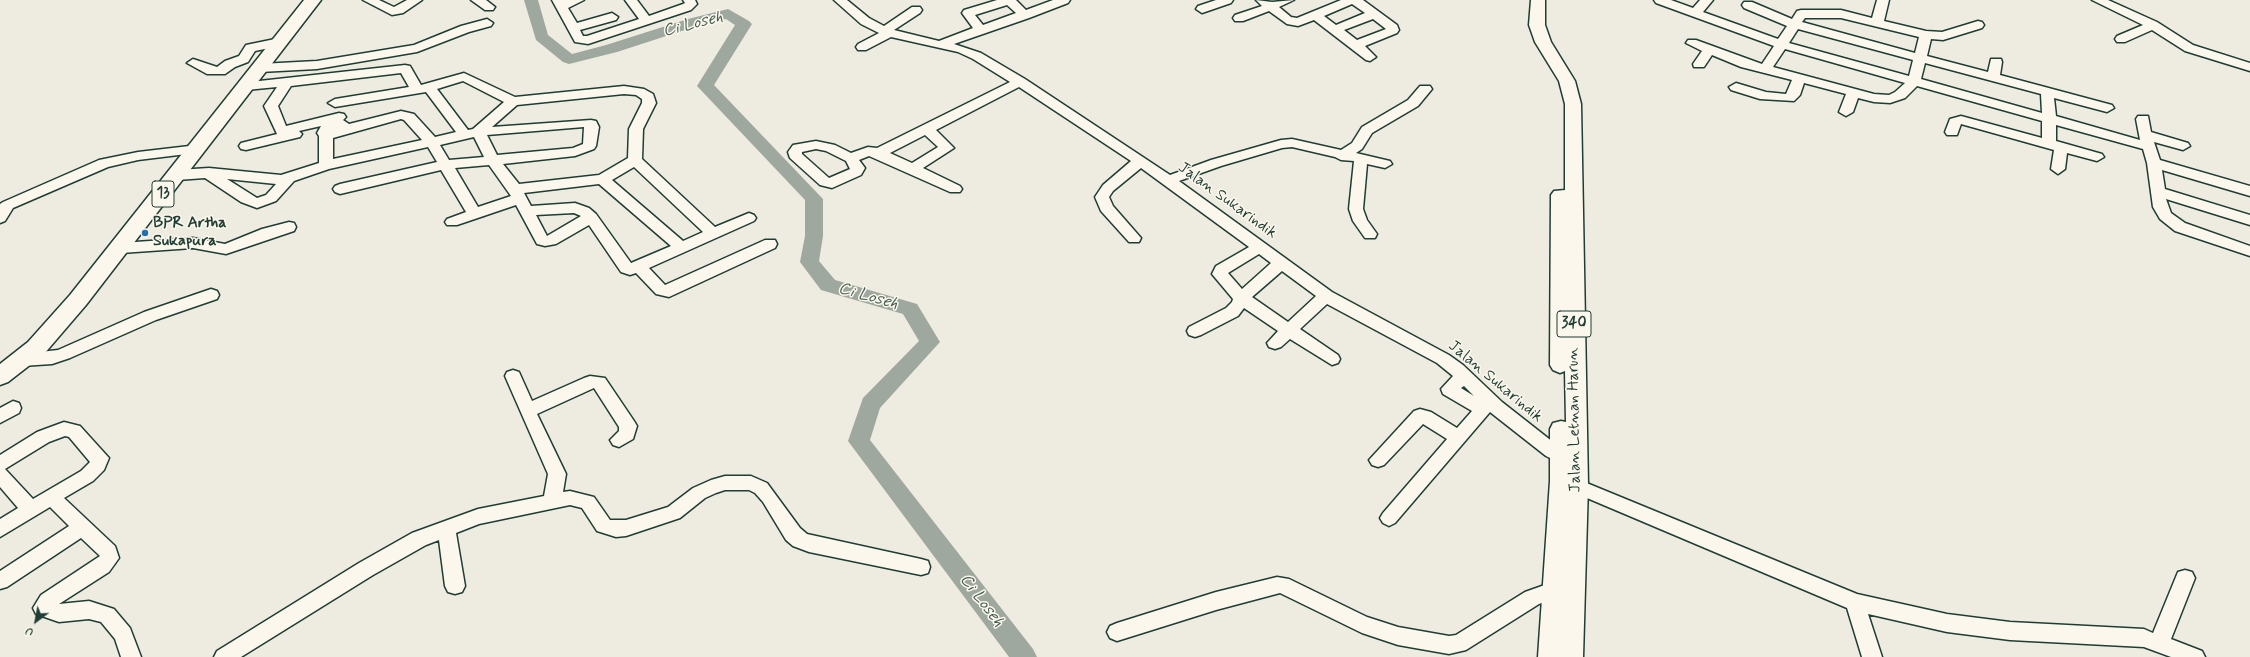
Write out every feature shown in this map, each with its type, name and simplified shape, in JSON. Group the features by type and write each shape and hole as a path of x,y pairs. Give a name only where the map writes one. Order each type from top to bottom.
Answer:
{"highway":[{"name":"13","path":"0,376 22,360 48,335 121,248 313,0"}],"main road":[{"name":"Jalan Letnan Harun","path":"1526,0 1525,25 1532,43 1555,82 1561,104 1567,248 1570,657"},
{"name":"Jalan Letnan Harun","path":"1538,0 1537,25 1543,42 1567,81 1574,104 1567,248"},
{"name":"Jalan Letnan Harun","path":"1551,657 1556,589 1569,483"}],"street":[{"path":"369,0 392,11 399,10 416,0"},
{"path":"476,0 489,6"},
{"path":"578,0 560,3 579,39 588,40 687,7 691,4 689,0"},
{"path":"631,0 647,21"},
{"name":"Jalan Sukarindik","path":"840,0 865,21 887,32 909,39 942,44 968,52 1020,82 1169,180 1326,296 1443,359 1464,376 1496,407 1568,460"},
{"path":"981,30 968,14 1009,0 1025,15"},
{"path":"942,44 1064,0"},
{"path":"1202,9 1227,0"},
{"path":"1239,18 1266,3 1288,0"},
{"path":"1266,3 1282,17 1298,22 1351,0"},
{"path":"1355,0 1393,28 1393,30 1356,45"},
{"path":"1660,0 1780,44 1914,82 2148,141 2183,146"},
{"path":"1695,13 1708,0"},
{"path":"1877,23 1884,0"},
{"path":"2098,0 2153,25 2190,48 2250,66"},
{"path":"1748,5 1794,24 2107,108"},
{"path":"862,47 887,32 916,10"},
{"path":"1766,68 1780,44 1801,14 1821,16 1835,13 1926,35 1946,36 1978,25"},
{"path":"1334,30 1375,14"},
{"path":"1315,15 1370,57"},
{"path":"573,28 612,17"},
{"path":"260,68 317,65 417,48 465,28 487,23"},
{"path":"2121,39 2153,25"},
{"path":"1692,43 1746,64 1800,77 1874,98 1890,99 1900,95 1914,82 1919,57 1926,35"},
{"path":"193,63 212,71 220,71 230,64 244,60 250,48 280,42"},
{"path":"1698,64 1709,50"},
{"path":"399,51 405,69 423,89 472,134 518,194 542,240 550,240 591,217"},
{"path":"1993,77 1996,62"},
{"path":"246,86 286,83 405,69"},
{"path":"335,103 423,89 468,77 513,101"},
{"path":"1736,87 1765,96 1789,98 1793,95 1800,77"},
{"path":"322,79 335,103 335,126 326,165"},
{"path":"880,153 1020,82"},
{"path":"283,133 271,106 286,83"},
{"path":"1342,156 1357,146 1367,130 1413,103 1425,89"},
{"path":"472,134 513,101 624,90 639,92 648,97 649,103 636,129 635,160 714,234"},
{"path":"2047,91 2049,117 2058,169"},
{"path":"1846,112 1853,92"},
{"path":"246,146 283,133 406,115 431,142 475,214"},
{"path":"2143,119 2154,163 2162,212 2174,224 2250,251"},
{"path":"1952,132 1955,122 1961,120 2001,138 2055,145 2097,157"},
{"path":"177,175 209,173 274,181 289,178 326,165 347,160 472,134 579,123 588,123 592,127 588,146 581,151 444,165 340,189"},
{"path":"914,168 947,148 927,129"},
{"path":"1169,180 1216,163 1281,144 1292,143 1342,156 1360,158 1385,164"},
{"path":"0,218 3,209 8,205 104,163 138,156 198,149"},
{"path":"852,158 868,151 880,153 955,189"},
{"path":"1360,158 1356,209 1360,221 1370,234"},
{"path":"347,160 358,185"},
{"path":"452,222 475,214 518,194 602,179 635,160"},
{"path":"1134,238 1106,208 1102,197 1108,188 1140,161"},
{"path":"2154,163 2250,191"},
{"path":"209,173 246,199 257,203 271,198 289,178"},
{"path":"602,179 682,248"},
{"path":"2158,192 2250,220"},
{"path":"528,211 575,208 584,211 591,217 626,268 632,270 749,218"},
{"path":"121,248 193,243 226,250 268,233 289,227"},
{"path":"638,267 661,290 666,292 770,244"},
{"path":"1260,247 1220,272 1241,298 1289,332 1332,359"},
{"path":"1195,332 1232,312 1239,304 1241,298 1281,263"},
{"path":"22,360 52,358 64,354 150,316 211,295"},
{"path":"1275,343 1289,332 1326,296"},
{"path":"513,376 527,411 557,474 552,502"},
{"path":"1389,518 1482,411 1480,408 1449,389 1464,376"},
{"path":"527,411 590,382 599,382 628,426 628,434 619,440"},
{"path":"1378,460 1420,416 1425,417 1459,438"},
{"path":"0,464 54,432 64,429 74,431 100,458 100,462 86,476 0,529"},
{"path":"0,475 31,509"},
{"path":"224,657 401,548 448,527 478,518 570,498 588,502 604,526 616,529 626,528 674,513 699,493 711,487 732,482 751,483 761,488 769,497 796,537 809,544 921,567"},
{"path":"1569,483 1855,602 1948,623 2017,631 2144,638 2195,657"},
{"path":"51,497 108,552 110,558 102,566 45,604 59,613 89,610 107,615 123,634 131,657"},
{"path":"0,582 82,527"},
{"path":"448,527 455,586"},
{"path":"2159,643 2185,578"},
{"path":"1117,632 1216,601 1277,584 1301,592 1324,607 1362,624 1398,636 1449,645 1458,644 1532,598 1556,589"},
{"path":"1855,602 1872,657"}],"waterway":[{"name":"Ci Loseh","path":"531,0 541,37 569,59 611,49 693,22 728,14 744,24 705,86 814,199 814,236 809,262 828,285 881,299 910,309 930,342 870,404 859,441 1024,657"}],"place":[{"name":"BPR Artha Sukapura","path":"145,233"}]}
